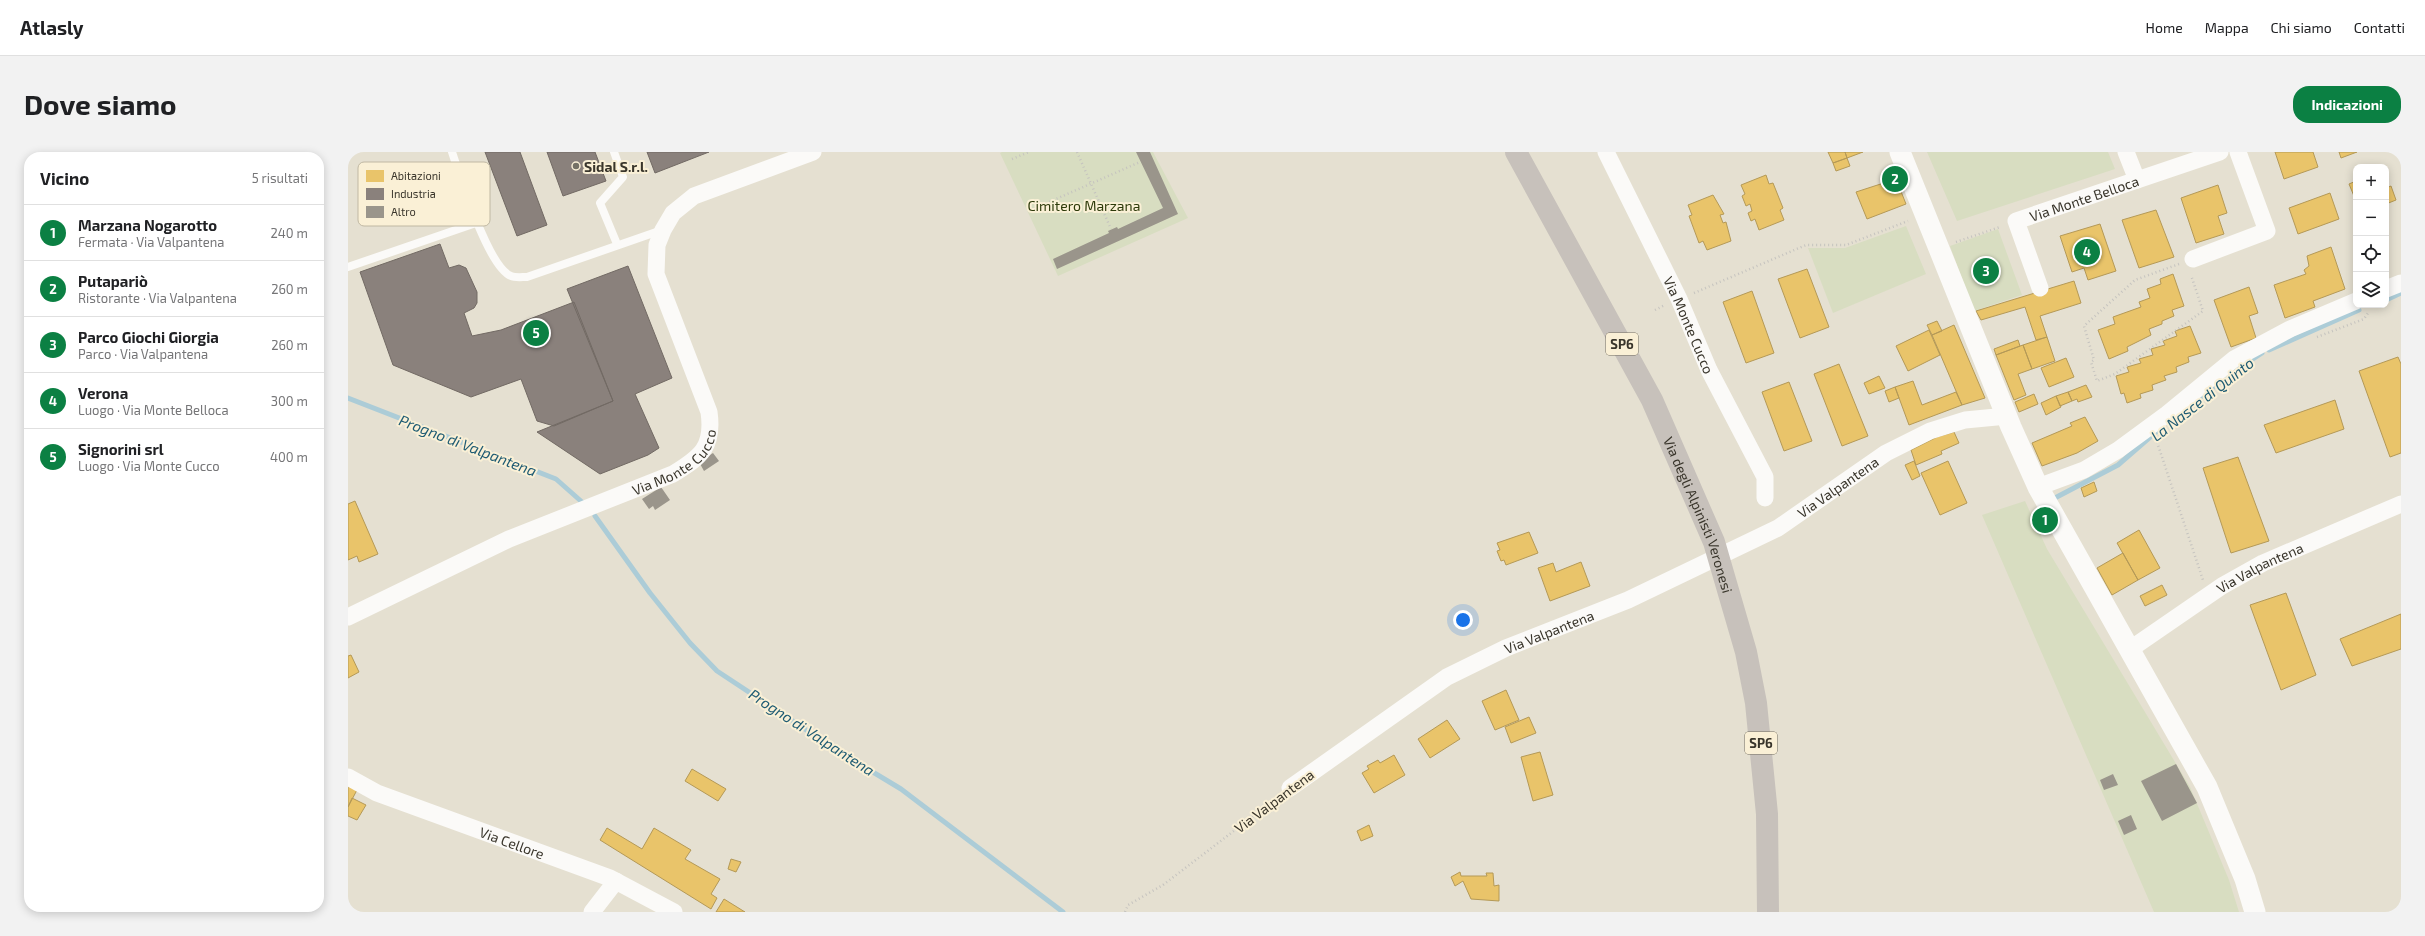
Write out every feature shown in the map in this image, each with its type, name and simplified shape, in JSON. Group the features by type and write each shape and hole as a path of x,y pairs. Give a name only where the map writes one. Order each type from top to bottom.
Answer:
{"highway":[{"name":"Via degli Alpinisti Veronesi","path":"1516,152 1652,400 1714,542 1746,652 1756,703 1767,814 1768,912"}],"street":[{"name":"Via Monte Cucco","path":"348,618 509,539 673,474 697,460 704,451 710,432 709,412 656,274 657,245 662,230 673,213 694,196 812,152"},
{"name":"Via Monte Cucco","path":"1606,152 1679,299 1709,370 1765,477 1765,498"},
{"path":"1900,152 2007,416 2038,487 2207,787 2245,879 2255,912"},
{"path":"2126,152 2137,180"},
{"name":"Via Monte Belloca","path":"2040,288 2016,221 2220,152"},
{"path":"2190,260 2267,231 2238,152"},
{"path":"2389,288 2401,283"},
{"path":"2038,487 2084,470 2118,450 2167,414 2234,359 2290,329 2353,307"},
{"name":"Via Valpantena","path":"1290,788 1448,677 1506,648 1628,600 1778,528 1886,453 1930,431 1965,420 2007,416"},
{"name":"Via Valpantena","path":"2129,650 2214,591 2263,563 2401,504"},
{"name":"Via Cellore","path":"348,777 377,793 616,881 674,912"},
{"path":"592,912 616,881"}],"lane":[{"path":"452,152 455,162"},
{"path":"614,152 623,177 600,203 617,244"},
{"path":"348,267 467,226"},
{"path":"478,226 501,267 511,276 527,277 617,244 662,230"}],"path":[{"path":"1012,159 1029,152"},
{"path":"1077,152 1111,229"},
{"path":"1031,210 1140,162"},
{"path":"1655,310 1806,245 1846,245 1926,214"},
{"path":"1939,247 2016,221"},
{"path":"2190,260 2203,311 2115,374 2097,381 2091,362 2094,360 2084,326 2135,280 2190,260"},
{"path":"2314,338 2364,319 2363,308"},
{"path":"2155,438 2202,579 2210,585 2214,591"},
{"name":"Via Valpantena","path":"1125,912 1128,905 1162,885 1290,788"}],"green space":[{"name":"Cimitero Marzana","path":"1153,152 1188,218 1058,276 1000,153"},
{"path":"1927,152 2108,152 2115,169 1957,221"},
{"path":"1906,226 1926,274 1833,313 1808,248 1845,248"},
{"path":"1998,229 2022,295 1974,311 1950,246"},
{"path":"2025,501 2047,549 2190,787 2229,880 2239,912 2154,912 1982,515"}],"building: Abitazioni":[{"path":"1828,152 1845,152 1847,158 1833,163"},
{"path":"1845,152 1863,152 1847,158"},
{"path":"2275,152 2313,152 2318,167 2284,179"},
{"path":"2339,152 2357,152 2341,158"},
{"path":"1847,158 1850,166 1836,171 1833,163"},
{"path":"1766,175 1769,184 1773,183 1783,208 1780,210 1784,220 1759,230 1755,219 1751,221 1748,213 1752,211 1750,204 1746,206 1742,196 1745,194 1741,185"},
{"path":"1896,179 1906,204 1867,219 1856,192"},
{"path":"2353,182 2353,194 2349,184"},
{"path":"2218,185 2227,213 2218,216 2224,234 2196,243 2181,198"},
{"path":"2391,186 2396,200 2389,203 2389,200 2389,187"},
{"path":"2330,193 2339,219 2298,234 2289,208"},
{"path":"1713,195 1724,214 1720,215 1723,223 1726,222 1731,241 1707,250 1703,241 1699,243 1689,216 1692,215 1688,205"},
{"path":"2156,210 2174,257 2139,268 2122,220"},
{"path":"2100,224 2116,271 2088,280 2084,268 2072,272 2060,236"},
{"path":"2331,247 2345,289 2313,301 2315,307 2285,318 2274,285 2306,274 2304,270 2309,266 2307,256"},
{"path":"1807,269 1829,327 1800,338 1778,279"},
{"path":"2173,274 2184,306 2172,310 2174,316 2162,321 2162,324 2149,329 2151,335 2127,347 2128,351 2109,359 2098,330 2115,324 2113,317 2141,307 2139,302 2150,298 2147,289 2161,284 2160,279"},
{"path":"2074,281 2081,303 2040,316 2047,337 2036,340 2025,307 1981,320 1976,311"},
{"path":"2249,287 2258,313 2249,316 2256,338 2231,347 2214,300"},
{"path":"1752,291 1774,353 1746,363 1723,302"},
{"path":"1937,321 1942,331 1932,335 1927,325"},
{"path":"1954,325 1985,398 1962,405 1932,335"},
{"path":"2190,326 2201,353 2188,357 2189,362 2176,367 2177,372 2164,376 2166,380 2152,385 2153,390 2140,394 2141,398 2127,403 2124,393 2121,394 2116,376 2129,372 2127,367 2141,363 2139,359 2153,355 2151,349 2165,345 2163,341 2177,336 2175,331"},
{"path":"1929,330 1940,355 1908,371 1896,346"},
{"path":"2047,337 2055,361 2032,369 2023,345"},
{"path":"2018,340 2020,346 1996,355 1994,349"},
{"path":"2023,345 2032,369 2018,374 2026,395 2014,400 1996,355"},
{"path":"2398,357 2401,364 2401,453 2390,457 2359,371"},
{"path":"2066,358 2074,377 2049,387 2041,368"},
{"path":"1839,364 1868,436 1842,446 1814,374"},
{"path":"1879,376 1885,388 1869,394 1864,383"},
{"path":"1913,381 1922,405 1956,392 1962,405 1909,425 1895,387"},
{"path":"1789,382 1812,441 1784,451 1762,392"},
{"path":"2086,385 2092,397 2078,402 2077,399 2072,401 2068,392"},
{"path":"1895,387 1899,398 1889,402 1885,391"},
{"path":"2068,392 2072,401 2060,406 2056,396"},
{"path":"2034,394 2038,404 2019,412 2015,402"},
{"path":"2056,396 2061,407 2046,415 2041,403"},
{"path":"2335,400 2344,429 2276,453 2264,425"},
{"path":"2085,417 2098,441 2077,453 2042,466 2032,443 2072,426 2070,423"},
{"path":"1954,432 1959,443 1941,451 1942,454 1916,465 1911,450 1937,437"},
{"path":"2238,457 2269,541 2231,553 2203,468"},
{"path":"1914,461 1920,476 1912,480 1905,465"},
{"path":"1948,461 1967,503 1940,515 1921,473"},
{"path":"2094,482 2097,491 2084,497 2081,488"},
{"path":"355,501 378,554 359,562 357,556 348,560 348,504"},
{"path":"2139,530 2160,568 2138,580 2117,543"},
{"path":"1529,532 1538,553 1506,565 1504,560 1501,561 1497,551 1500,550 1497,543"},
{"path":"2123,553 2138,580 2112,595 2097,568"},
{"path":"1581,562 1590,586 1550,601 1538,568 1553,563 1556,572"},
{"path":"2162,585 2167,595 2145,606 2140,596"},
{"path":"2286,593 2316,675 2281,690 2250,605"},
{"path":"2401,614 2401,649 2352,666 2340,639"},
{"path":"351,655 359,672 348,678 348,656"},
{"path":"1506,690 1519,720 1495,730 1482,701"},
{"path":"1529,717 1536,733 1511,743 1505,727"},
{"path":"1447,720 1460,739 1430,758 1418,739"},
{"path":"1540,752 1553,795 1533,801 1521,757"},
{"path":"1394,755 1405,775 1374,793 1362,773 1369,769 1367,766 1378,760 1380,763"},
{"path":"692,769 726,789 718,801 685,781"},
{"path":"348,786 357,790 348,807"},
{"path":"352,798 366,805 357,820 348,816 348,807"},
{"path":"1369,825 1373,836 1361,841 1357,831"},
{"path":"607,828 642,849 654,828 691,850 685,859 720,879 711,894 717,898 711,909 600,840"},
{"path":"731,859 741,862 736,872 728,869"},
{"path":"1460,872 1461,876 1487,876 1486,873 1493,873 1494,886 1499,885 1499,901 1471,899 1463,881 1455,886 1451,877"},
{"path":"724,899 745,912 716,912"}],"building: Industria":[{"path":"485,152 520,152 547,225 517,236"},
{"name":"Sidal S.r.l.","path":"547,152 595,152 606,181 563,196"},
{"path":"647,152 709,152 655,173"},
{"path":"440,244 449,268 459,265 466,268 477,292 477,303 474,308 464,313 472,336 501,330 574,302 613,401 554,426 537,421 521,379 471,397 393,365 360,272"},
{"path":"628,266 672,378 635,394 659,448 648,455 600,474 537,432 613,401 567,289"}],"building: Altro":[{"path":"1136,152 1150,152 1178,214 1057,269 1053,259 1109,233 1108,231 1117,227 1118,229 1163,208"},
{"path":"713,453 719,461 704,471 699,462"},
{"path":"661,487 670,500 655,510 653,506 649,509 642,499"},
{"path":"2176,764 2197,803 2162,821 2141,781"},
{"path":"2113,774 2118,785 2104,790 2100,780"},
{"path":"2131,815 2137,829 2124,835 2118,821"}],"waterway":[{"name":"La Nasce di Quinto","path":"2389,299 2401,293"},
{"name":"La Nasce di Quinto","path":"2269,350 2359,310"},
{"name":"La Nasce di Quinto","path":"2202,396 2230,374 2262,353"},
{"name":"Progno di Valpantena","path":"348,398 556,479 582,502"},
{"name":"La Nasce di Quinto","path":"2051,500 2118,465 2156,432"},
{"name":"Progno di Valpantena","path":"595,516 650,593 690,643 717,671 838,751 901,789 1063,912"}],"place":[{"name":"Sidal S.r.l.","path":"576,166"},
{"name":"Putapariò","path":"1895,179"},
{"name":"Verona","path":"2087,252"},
{"name":"Parco Giochi Giorgia","path":"1986,271"},
{"name":"Signorini srl","path":"536,333"},
{"name":"Marzana Nogarotto","path":"2045,520"}]}
